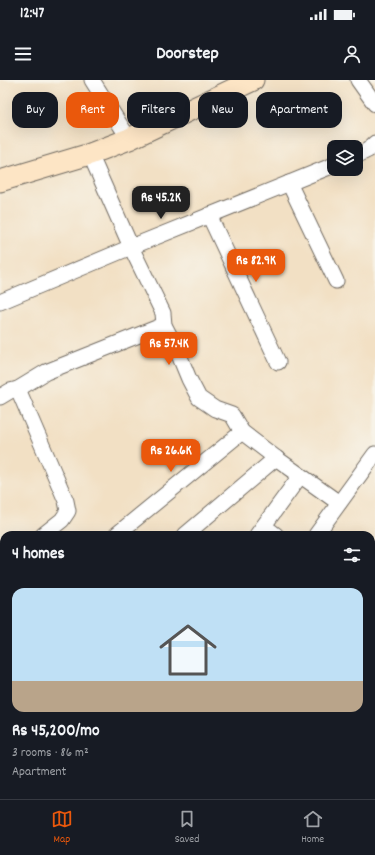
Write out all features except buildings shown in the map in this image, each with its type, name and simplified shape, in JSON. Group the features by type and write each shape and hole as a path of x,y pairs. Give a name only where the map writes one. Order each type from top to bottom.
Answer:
{"street":[{"path":"0,181 90,154 129,139 253,80"},
{"path":"358,80 375,104"},
{"path":"94,81 129,139"},
{"path":"363,152 375,143"},
{"path":"90,154 131,247 163,313 164,325 199,398 215,408 232,415 242,432 300,476 339,503"},
{"path":"0,302 327,168"},
{"path":"289,183 336,281"},
{"path":"209,216 278,362"},
{"path":"0,397 10,391 18,389 46,372 164,325"},
{"path":"18,389 66,501 68,510 62,520 48,531"},
{"path":"121,531 242,432"},
{"path":"319,531 375,454"},
{"path":"190,531 276,458"},
{"path":"267,531 300,476"}]}
